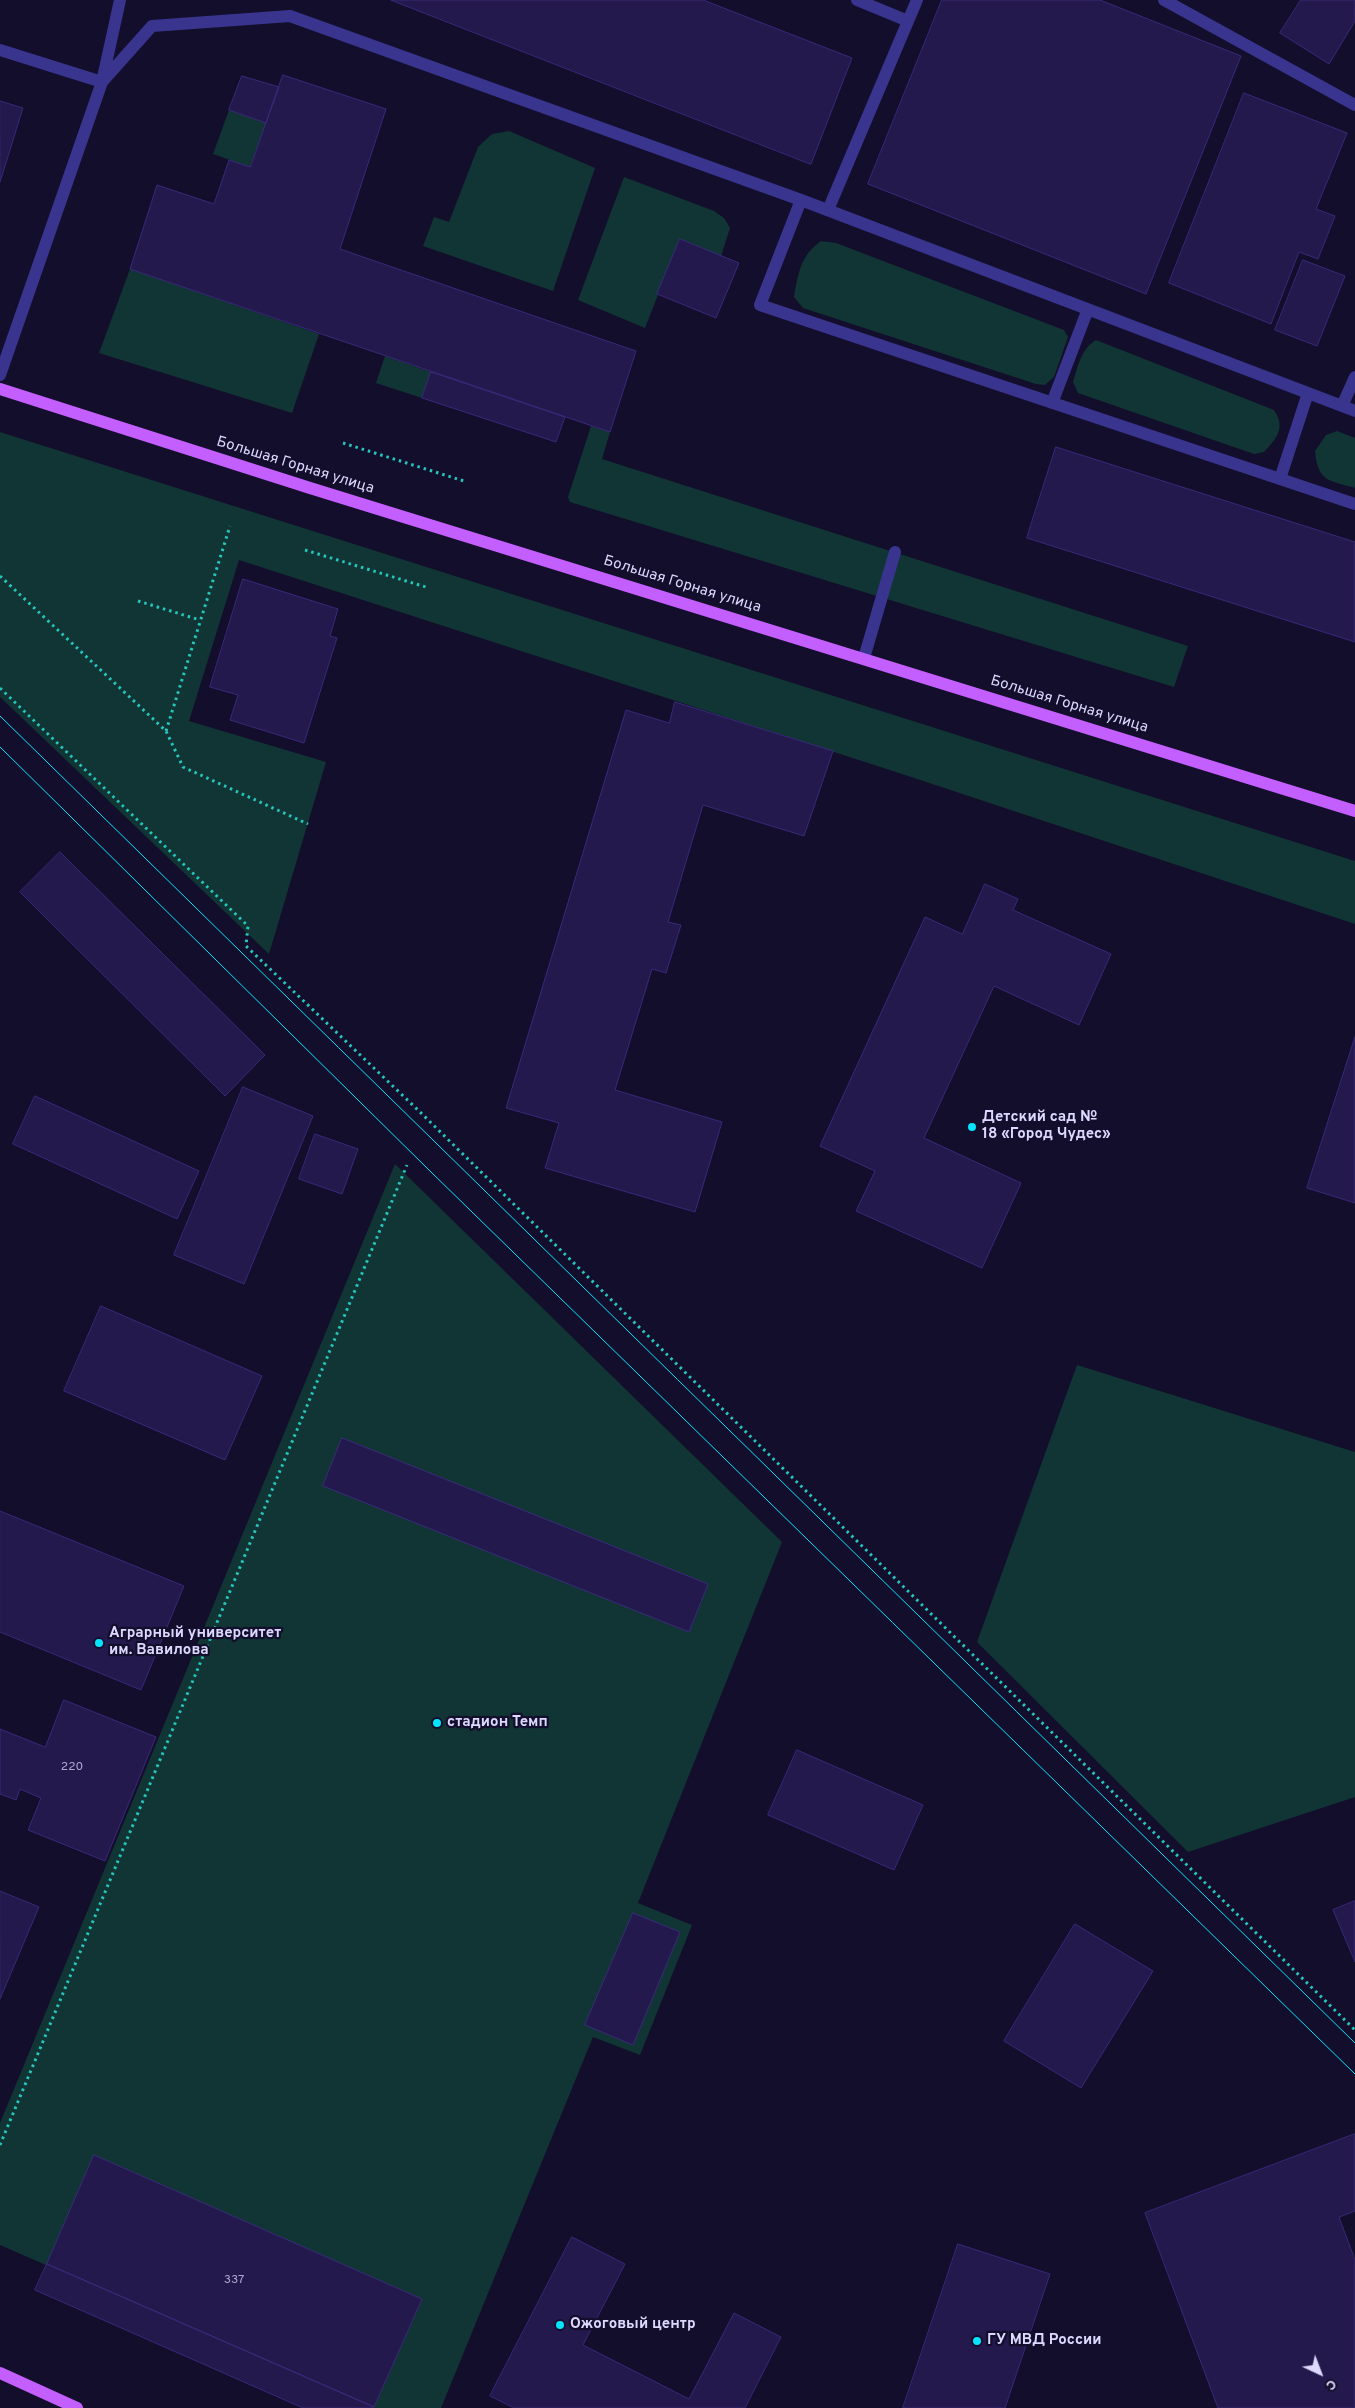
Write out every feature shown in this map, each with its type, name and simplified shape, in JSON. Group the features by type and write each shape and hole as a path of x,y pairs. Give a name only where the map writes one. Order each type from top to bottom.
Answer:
{"main road":[{"name":"Большая Горная улица","path":"0,389 320,491 1355,811"},
{"path":"0,2373 77,2408"}],"lane":[{"path":"0,375 102,82 120,0"},
{"path":"857,0 908,21"},
{"path":"828,210 917,0"},
{"path":"1164,0 1355,105"},
{"path":"102,82 152,26 290,16 802,200 1355,411"},
{"path":"0,50 102,82"},
{"path":"802,200 760,305 1355,504"},
{"path":"1052,403 1088,309"},
{"path":"1342,406 1355,377"},
{"path":"1280,479 1308,393"},
{"path":"864,658 895,552"}],"path":[{"path":"343,443 467,482"},
{"path":"166,731 230,526"},
{"path":"305,550 429,588"},
{"path":"0,576 166,731 183,767 308,824"},
{"path":"138,601 200,620"},
{"path":"0,688 248,926 246,946 455,1147 1355,2030"},
{"path":"0,2144 407,1165"}],"green space":[{"path":"229,110 266,123 250,167 213,154"},
{"path":"509,131 595,168 553,291 423,246 434,217 449,222 478,147 492,134"},
{"path":"624,177 714,211 724,218 730,228 721,256 680,239 645,328 578,300"},
{"path":"821,241 836,243 1064,330 1068,337 1054,377 1045,385 1036,384 803,308 794,297 799,272 809,252"},
{"path":"130,269 319,334 292,413 99,353"},
{"path":"1096,340 1274,410 1278,416 1280,428 1276,437 1264,452 1254,454 1078,393 1073,382 1079,364 1083,353"},
{"path":"385,356 431,372 422,398 376,383"},
{"path":"591,426 610,432 602,459 1188,646 1174,687 570,502 568,497"},
{"path":"1337,431 1355,438 1355,488 1326,478 1316,461 1315,451 1326,435"},
{"path":"0,432 1355,861 1355,924 896,772 239,560 189,721 326,762 269,954 0,697"},
{"name":"стадион Темп","path":"395,1164 782,1542 638,1903 692,1925 640,2055 593,2037 441,2408 375,2408 0,2245 0,2123"},
{"path":"1077,1365 1355,1452 1355,1797 1188,1852 977,1642"}],"building":[{"path":"391,0 703,0 852,58 811,164"},
{"path":"942,0 1100,0 1241,56 1146,294 868,184"},
{"path":"1301,0 1355,0 1355,21 1329,64 1280,33"},
{"path":"283,75 386,109 340,249 636,351 610,432 130,269 157,185 214,204 229,160 250,167"},
{"path":"242,76 279,87 266,123 229,110"},
{"path":"1244,93 1347,133 1316,209 1335,216 1318,259 1299,252 1271,324 1169,283"},
{"path":"0,101 23,108 0,182"},
{"path":"680,239 739,263 716,318 657,294"},
{"path":"1303,260 1345,276 1317,346 1275,330"},
{"path":"431,372 565,417 556,442 422,398"},
{"path":"1056,447 1355,542 1355,642 1027,538"},
{"path":"243,579 338,609 330,636 337,638 304,743 230,720 238,695 210,687"},
{"path":"675,702 833,751 804,836 703,805 668,922 681,925 666,973 652,969 615,1090 722,1122 695,1212 545,1168 559,1123 506,1108 626,710 669,723"},
{"path":"60,852 265,1055 225,1096 20,892"},
{"path":"985,884 1018,899 1013,910 1111,954 1079,1025 994,986 924,1138 1021,1183 982,1268 856,1211 875,1171 820,1146 925,917 962,934"},
{"path":"1355,1037 1355,1203 1307,1188"},
{"path":"243,1087 313,1116 244,1284 174,1255"},
{"path":"35,1096 199,1171 177,1219 13,1144"},
{"path":"315,1134 358,1149 342,1194 299,1179"},
{"path":"101,1306 262,1376 225,1460 64,1391"},
{"path":"342,1438 708,1584 689,1632 323,1486"},
{"path":"0,1511 184,1586 141,1690 0,1632"},
{"path":"64,1700 156,1737 105,1861 28,1830 41,1798 20,1789 16,1800 0,1794 0,1729 45,1747"},
{"path":"797,1750 923,1805 894,1870 768,1815"},
{"path":"0,1891 39,1907 0,1999"},
{"path":"1355,1901 1355,1962 1333,1910"},
{"path":"633,1913 680,1932 633,2045 585,2025"},
{"path":"1075,1924 1153,1971 1081,2088 1004,2041"},
{"path":"1355,2134 1355,2211 1339,2217 1355,2260 1355,2408 1218,2408 1145,2213"},
{"path":"94,2155 422,2299 374,2407 47,2264"},
{"name":"Ожоговый центр","path":"572,2237 625,2264 583,2345 689,2399 734,2313 781,2337 745,2408 514,2408 490,2396"},
{"name":"ГУ МВД России","path":"958,2244 1050,2274 1005,2408 903,2408"},
{"path":"47,2264 374,2407 303,2408 35,2290"}],"tram line":[{"path":"0,716 1355,2043"},
{"path":"0,747 430,1171 1355,2074"}],"place":[{"name":"Детский сад № 18 «Город Чудес»","path":"972,1127"},
{"name":"Аграрный университет им. Вавилова","path":"99,1643"},
{"name":"стадион Темп","path":"437,1723"},
{"name":"Ожоговый центр","path":"560,2325"},
{"name":"ГУ МВД России","path":"977,2341"}]}
